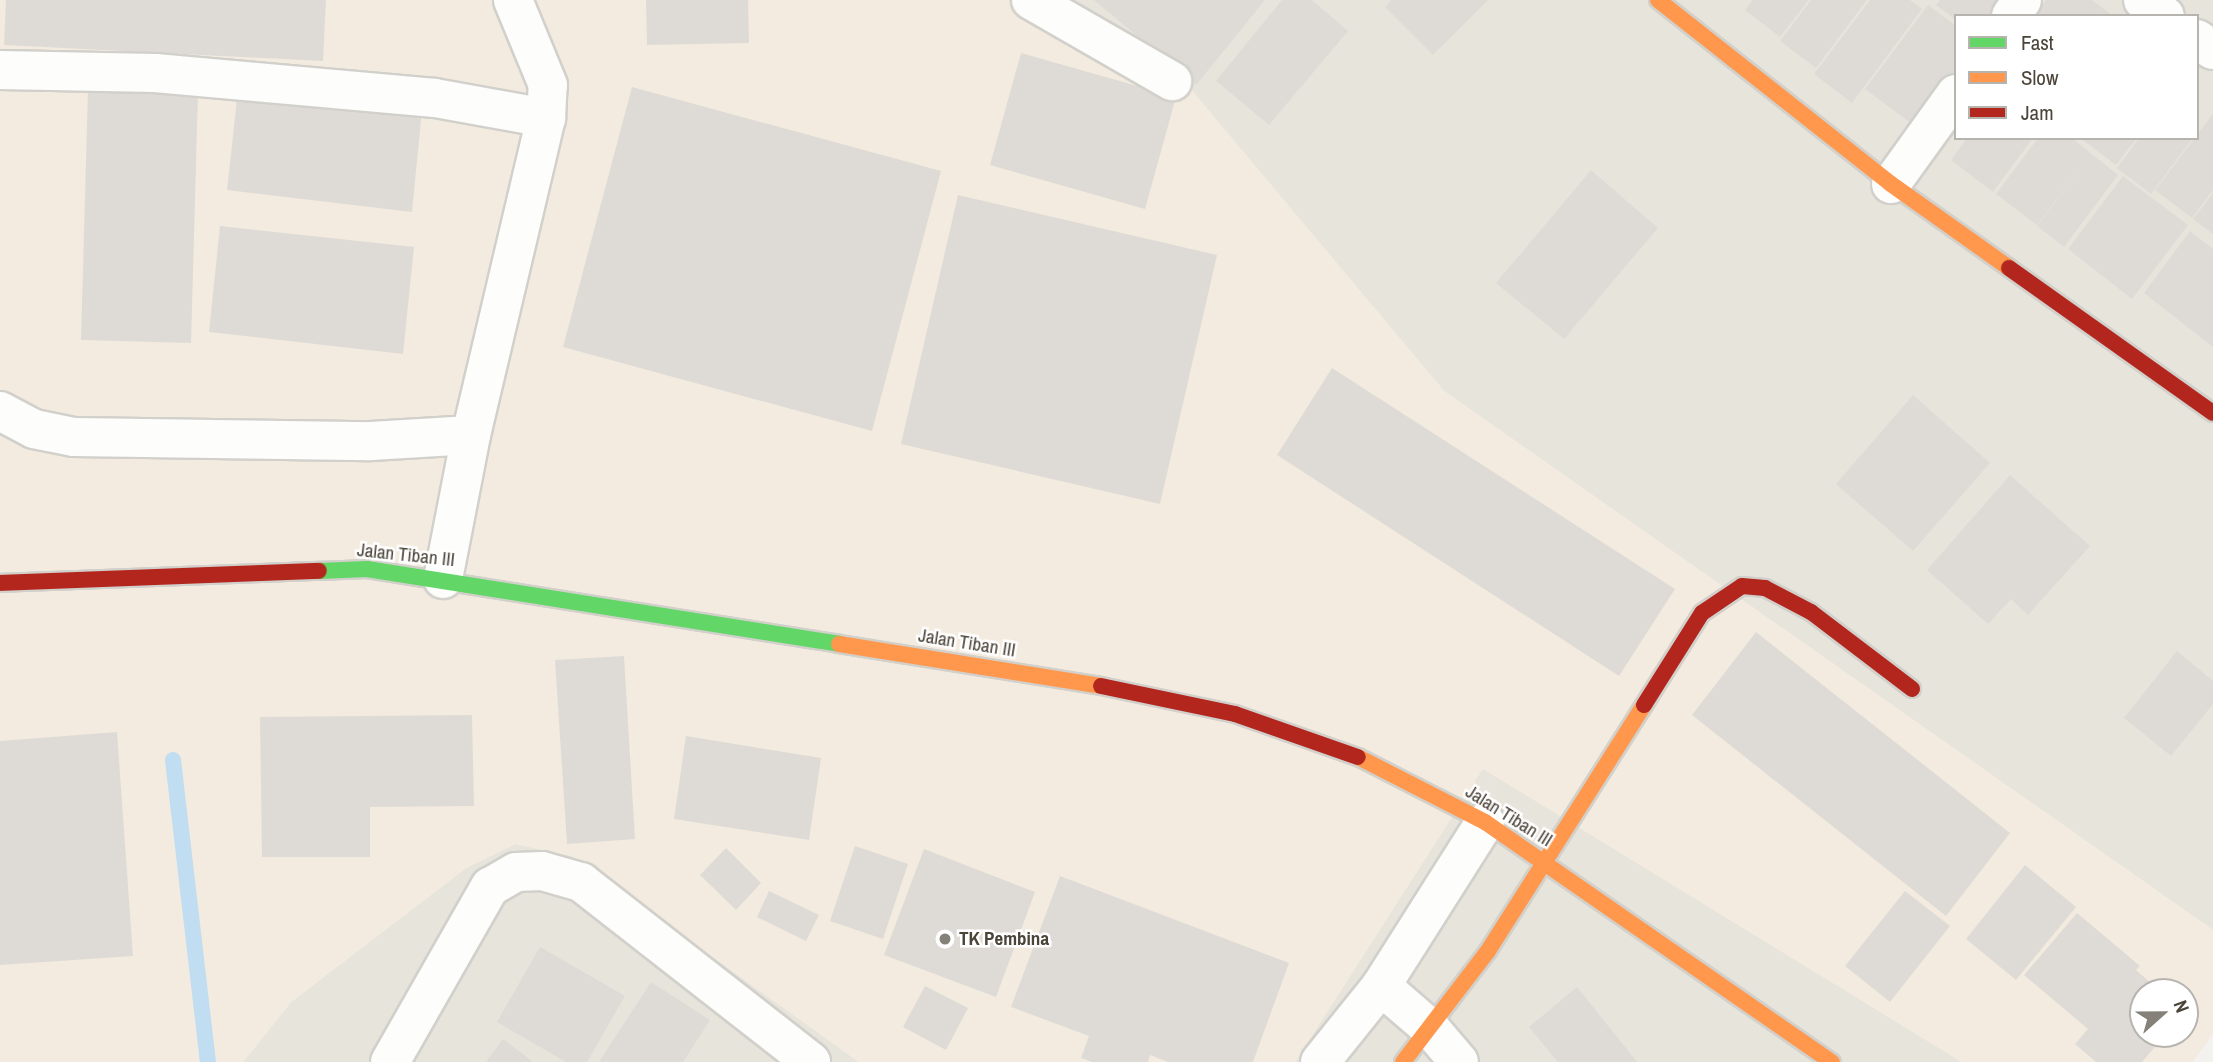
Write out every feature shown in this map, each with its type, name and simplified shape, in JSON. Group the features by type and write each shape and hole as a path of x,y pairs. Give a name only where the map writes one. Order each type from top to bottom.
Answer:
{"street":[{"path":"443,579 471,435 546,118 548,85 513,0"},
{"path":"1031,0 1172,81"},
{"path":"1658,0 1892,184 2213,413"},
{"path":"2143,0 2162,14"},
{"path":"0,70 155,73 435,98 546,118"},
{"path":"1892,184 1954,97"},
{"path":"0,411 34,429 74,437 371,441 471,435"},
{"name":"Jalan Tiban III","path":"0,583 367,569 1134,691 1235,715 1365,760 1485,822 1832,1062"},
{"path":"1403,1062 1431,1029 1488,951 1702,613 1742,586 1765,588 1811,612 1912,689"},
{"path":"1320,1062 1381,986 1485,822"},
{"path":"390,1062 490,887 516,872 542,871 581,882 811,1062"},
{"path":"1381,986 1431,1029 1459,1062"}],"shaded area":[{"path":"0,0 1020,0 1188,86 1444,391 2213,930 2213,1034 2193,1062 1962,1062 1483,769 1295,1062 859,1062 572,856 515,844 466,868 291,1002 243,1062 0,1062"},
{"path":"1020,0 2213,0 2213,930 1444,391 1188,86"},
{"path":"1483,768 1962,1062 1295,1062"},
{"path":"515,844 572,856 859,1062 243,1062 291,1002 466,868"}],"building":[{"path":"6,0 326,0 323,61 4,45"},
{"path":"646,0 748,0 749,43 647,45"},
{"path":"1094,0 1265,0 1196,85"},
{"path":"1282,0 1312,0 1348,31 1269,125 1216,81"},
{"path":"1391,0 1488,0 1433,55 1385,7"},
{"path":"1753,0 1809,0 1780,37 1745,10"},
{"path":"1811,0 1867,0 1816,68 1780,41"},
{"path":"1870,0 1910,0 1922,9 1852,103 1814,74"},
{"path":"1940,0 2018,0 2008,14 1954,14 1954,18 1936,5"},
{"path":"2046,0 2092,0 2110,14 2036,14"},
{"path":"1928,5 1954,24 1954,77 1916,127 1865,89"},
{"path":"1021,53 1176,97 1145,209 990,165"},
{"path":"632,87 941,171 872,431 563,347"},
{"path":"88,88 198,91 191,343 81,340"},
{"path":"238,90 422,110 412,212 227,190"},
{"path":"2213,114 2213,190 2192,218 2155,190 2193,140 2199,140 2199,132"},
{"path":"1966,140 2032,140 1993,192 1951,160"},
{"path":"2036,140 2074,140 2118,175 2064,247 2037,226 2087,159 2037,225 1996,194"},
{"path":"2083,140 2135,140 2116,165"},
{"path":"2138,140 2192,140 2151,194 2117,168"},
{"path":"1591,170 1658,228 1564,339 1496,283"},
{"path":"2123,176 2188,225 2132,299 2068,249"},
{"path":"2213,193 2213,234 2193,219"},
{"path":"958,195 1217,255 1160,504 901,444"},
{"path":"220,226 414,247 403,354 209,332"},
{"path":"2190,231 2213,249 2213,347 2144,293"},
{"path":"1332,368 1675,589 1619,676 1277,455"},
{"path":"1913,395 1990,463 1913,551 1836,484"},
{"path":"2010,475 2090,546 2028,615 2011,599 1988,624 1927,570"},
{"path":"1756,632 2010,833 1946,916 1692,715"},
{"path":"2177,651 2213,681 2213,704 2171,756 2124,718"},
{"path":"624,656 635,839 567,844 555,660"},
{"path":"472,715 474,806 370,807 370,857 262,857 260,717"},
{"path":"117,732 133,956 0,965 0,741"},
{"path":"686,736 821,758 809,840 674,819"},
{"path":"855,846 908,864 883,939 830,921"},
{"path":"726,848 761,883 736,910 700,875"},
{"name":"TK Pembina","path":"924,849 1035,892 996,997 884,955"},
{"path":"2025,865 2076,907 2016,980 1966,939"},
{"path":"1060,876 1289,963 1253,1062 1168,1062 1150,1055 1148,1062 1092,1062 1081,1058 1089,1036 1011,1007"},
{"path":"769,891 819,915 806,941 757,917"},
{"path":"1905,891 1950,926 1890,1002 1845,966"},
{"path":"2077,913 2140,966 2136,970 2145,978 2129,978 2129,1048 2154,1048 2142,1062 2096,1062 2075,1044 2088,1029 2024,975"},
{"path":"540,947 625,996 587,1062 566,1062 497,1022"},
{"path":"651,982 710,1020 683,1062 599,1062"},
{"path":"925,986 968,1008 946,1050 903,1027"},
{"path":"1577,987 1637,1062 1558,1062 1529,1027"},
{"path":"503,1039 533,1062 486,1062"}],"waterway":[{"path":"173,760 208,1062"}],"traffic: fast":[{"path":"319,571 367,569 839,644"}],"traffic: slow":[{"path":"1658,0 1891,184 2009,268"},
{"path":"839,644 1101,686"},
{"path":"1403,1062 1488,951 1644,705"},
{"path":"1358,757 1485,822 1832,1062"}],"traffic: jam":[{"path":"2009,268 2213,413"},
{"path":"0,583 319,571"},
{"path":"1644,705 1702,613 1742,586 1765,588 1811,612 1912,689"},
{"path":"1101,686 1235,714 1358,757"}],"place":[{"name":"TK Pembina","path":"945,939"}]}
